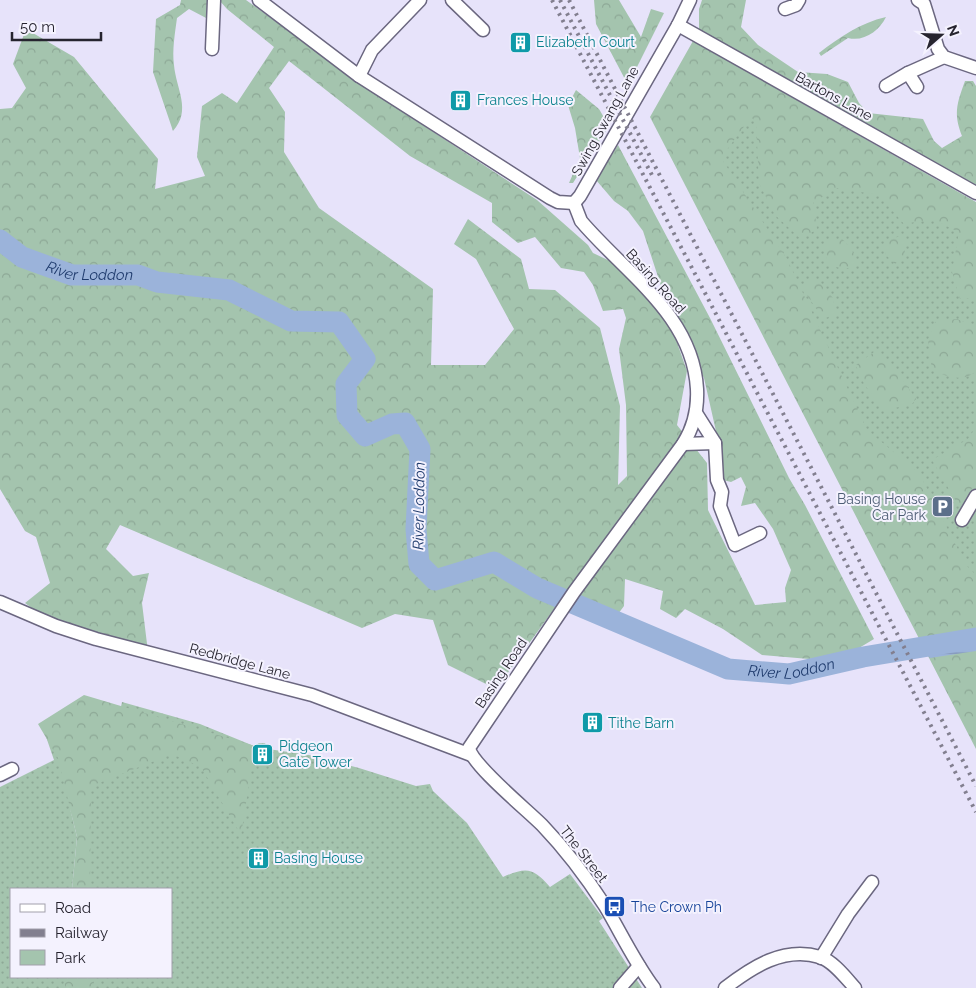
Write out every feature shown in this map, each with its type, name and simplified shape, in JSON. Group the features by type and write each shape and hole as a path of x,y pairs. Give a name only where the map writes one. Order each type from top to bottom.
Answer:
{"street":[{"path":"212,49 214,0"},
{"path":"259,0 359,76 550,198 558,202 574,203"},
{"path":"359,76 372,50 420,0"},
{"path":"452,0 483,30"},
{"name":"Swing Swang Lane","path":"574,203 580,196 678,25 690,0"},
{"path":"785,9 796,5 800,0"},
{"path":"924,1 938,49 944,57 976,68"},
{"name":"Bartons Lane","path":"678,25 976,193"},
{"path":"886,86 908,73 944,57"},
{"path":"908,73 917,87"},
{"name":"Basing Road","path":"470,755 472,743 574,592 683,444 692,430 696,413 696,373 686,341 673,318 581,221 574,203"},
{"path":"696,413 715,443 717,480 722,492 720,506 735,545 760,533"},
{"path":"683,444 715,443"},
{"path":"962,520 976,496"},
{"name":"Redbridge Lane","path":"0,602 56,626 88,636 312,696 470,755"},
{"name":"The Street","path":"470,755 478,766 545,828 586,878 654,988"},
{"path":"0,775 12,770"},
{"path":"822,958 848,914 872,882"},
{"path":"725,988 749,969 786,955 822,958 855,988"},
{"path":"620,988 639,966"}],"green space":[{"path":"181,0 211,0 208,19 189,9 177,18 173,59 182,107 179,123 173,131 153,72 156,19 180,5"},
{"path":"219,0 246,0 380,97 537,200 588,245 593,253 610,261 644,292 673,331 687,371 677,425 707,463 708,510 755,605 786,602 785,588 791,570 773,529 755,503 741,506 746,487 741,477 731,482 723,480 720,449 704,378 663,292 643,231 628,211 614,201 596,180 618,145 710,318 789,478 805,505 874,639 849,654 809,659 762,655 723,629 685,609 676,618 660,609 663,591 625,579 624,606 615,618 576,601 583,569 496,689 448,665 433,620 395,614 362,628 120,525 106,549 133,576 149,573 142,603 148,652 56,626 25,603 50,583 36,537 25,531 0,489 0,109 12,108 26,88 13,64 26,29 74,57 158,159 155,189 205,176 197,157 202,106 222,93 237,103 274,47 227,9","holes":["289,61 410,156 492,203 492,222 518,243 535,237 561,268 584,272 593,285 603,311 623,309 626,318 619,349 626,405 627,476 618,485 620,406 600,328 555,290 529,289 521,259 468,219 454,244 476,259 514,329 485,365 431,365 433,289 319,208 284,152 285,112 269,88"]},
{"path":"594,0 619,0 641,37 651,9 664,13 628,85 596,24"},
{"path":"702,0 746,0 741,27 758,45 798,72 827,74 848,82 859,103 868,113 923,119 934,141 942,148 962,136 957,115 958,102 965,81 973,81 976,86 976,186 699,30 699,9"},
{"path":"886,17 875,31 865,37 848,38 821,56 819,53 851,31"},
{"path":"693,41 976,202 976,298 960,299 952,272 959,232 932,219 904,224 879,195 836,188 813,203 817,229 801,239 775,215 759,183 756,122 751,117 721,158 787,259 867,430 919,473 966,565 976,575 976,749 650,117"},
{"path":"693,54 976,214 976,732 655,118"},
{"path":"576,90 599,109 609,126 573,183 569,183 580,158 575,128 568,105"},
{"path":"901,236 906,243 904,257 895,264 886,255 884,245 887,240"},
{"path":"832,239 842,239 848,245 854,254 856,265 842,268 827,262 824,246"},
{"path":"809,281 818,281 833,298 836,314 823,319 803,289"},
{"path":"957,319 976,327 975,372 959,378 932,370 928,340 935,322"},
{"path":"874,352 895,369 916,399 912,404 886,410 868,389 856,365"},
{"path":"976,427 976,480 961,510 932,460 968,439"},
{"path":"84,695 255,746 241,835 201,767 172,754 91,786 90,888 72,888 77,837 58,758 38,724"},
{"path":"122,702 200,724 254,746 259,743 265,743 268,749 309,755 416,786 430,784 433,791 467,823 503,877 523,870 534,872 550,887 570,874 603,918 599,921 642,988 73,988 74,978 172,978 172,888 79,888 81,848 70,808 77,837 72,888 10,888 10,978 65,978 65,988 0,988 0,787 54,760 43,728 118,721"},
{"path":"65,978 93,978 94,988 65,988"}],"water":[{"path":"976,635 976,651 930,658 921,643"}],"waterway":[{"name":"River Loddon","path":"0,240 22,257 72,275 138,275 157,282 229,290 291,321 339,322 365,359 346,384 347,415 365,436 392,424 405,423 420,449 416,529 419,564 435,580 494,562 537,588 728,669 789,674 863,657 976,638"}],"railway":[{"path":"552,0 976,812"},
{"path":"560,0 653,177"},
{"path":"569,0 976,786"}],"place":[{"name":"Elizabeth Court","path":"520,42"},
{"name":"Frances House","path":"461,100"},
{"name":"Basing House Car Park","path":"942,507"},
{"name":"Tithe Barn","path":"592,723"},
{"name":"Pidgeon Gate Tower","path":"263,754"},
{"name":"Basing House","path":"258,858"},
{"name":"The Crown Ph","path":"615,907"}]}
